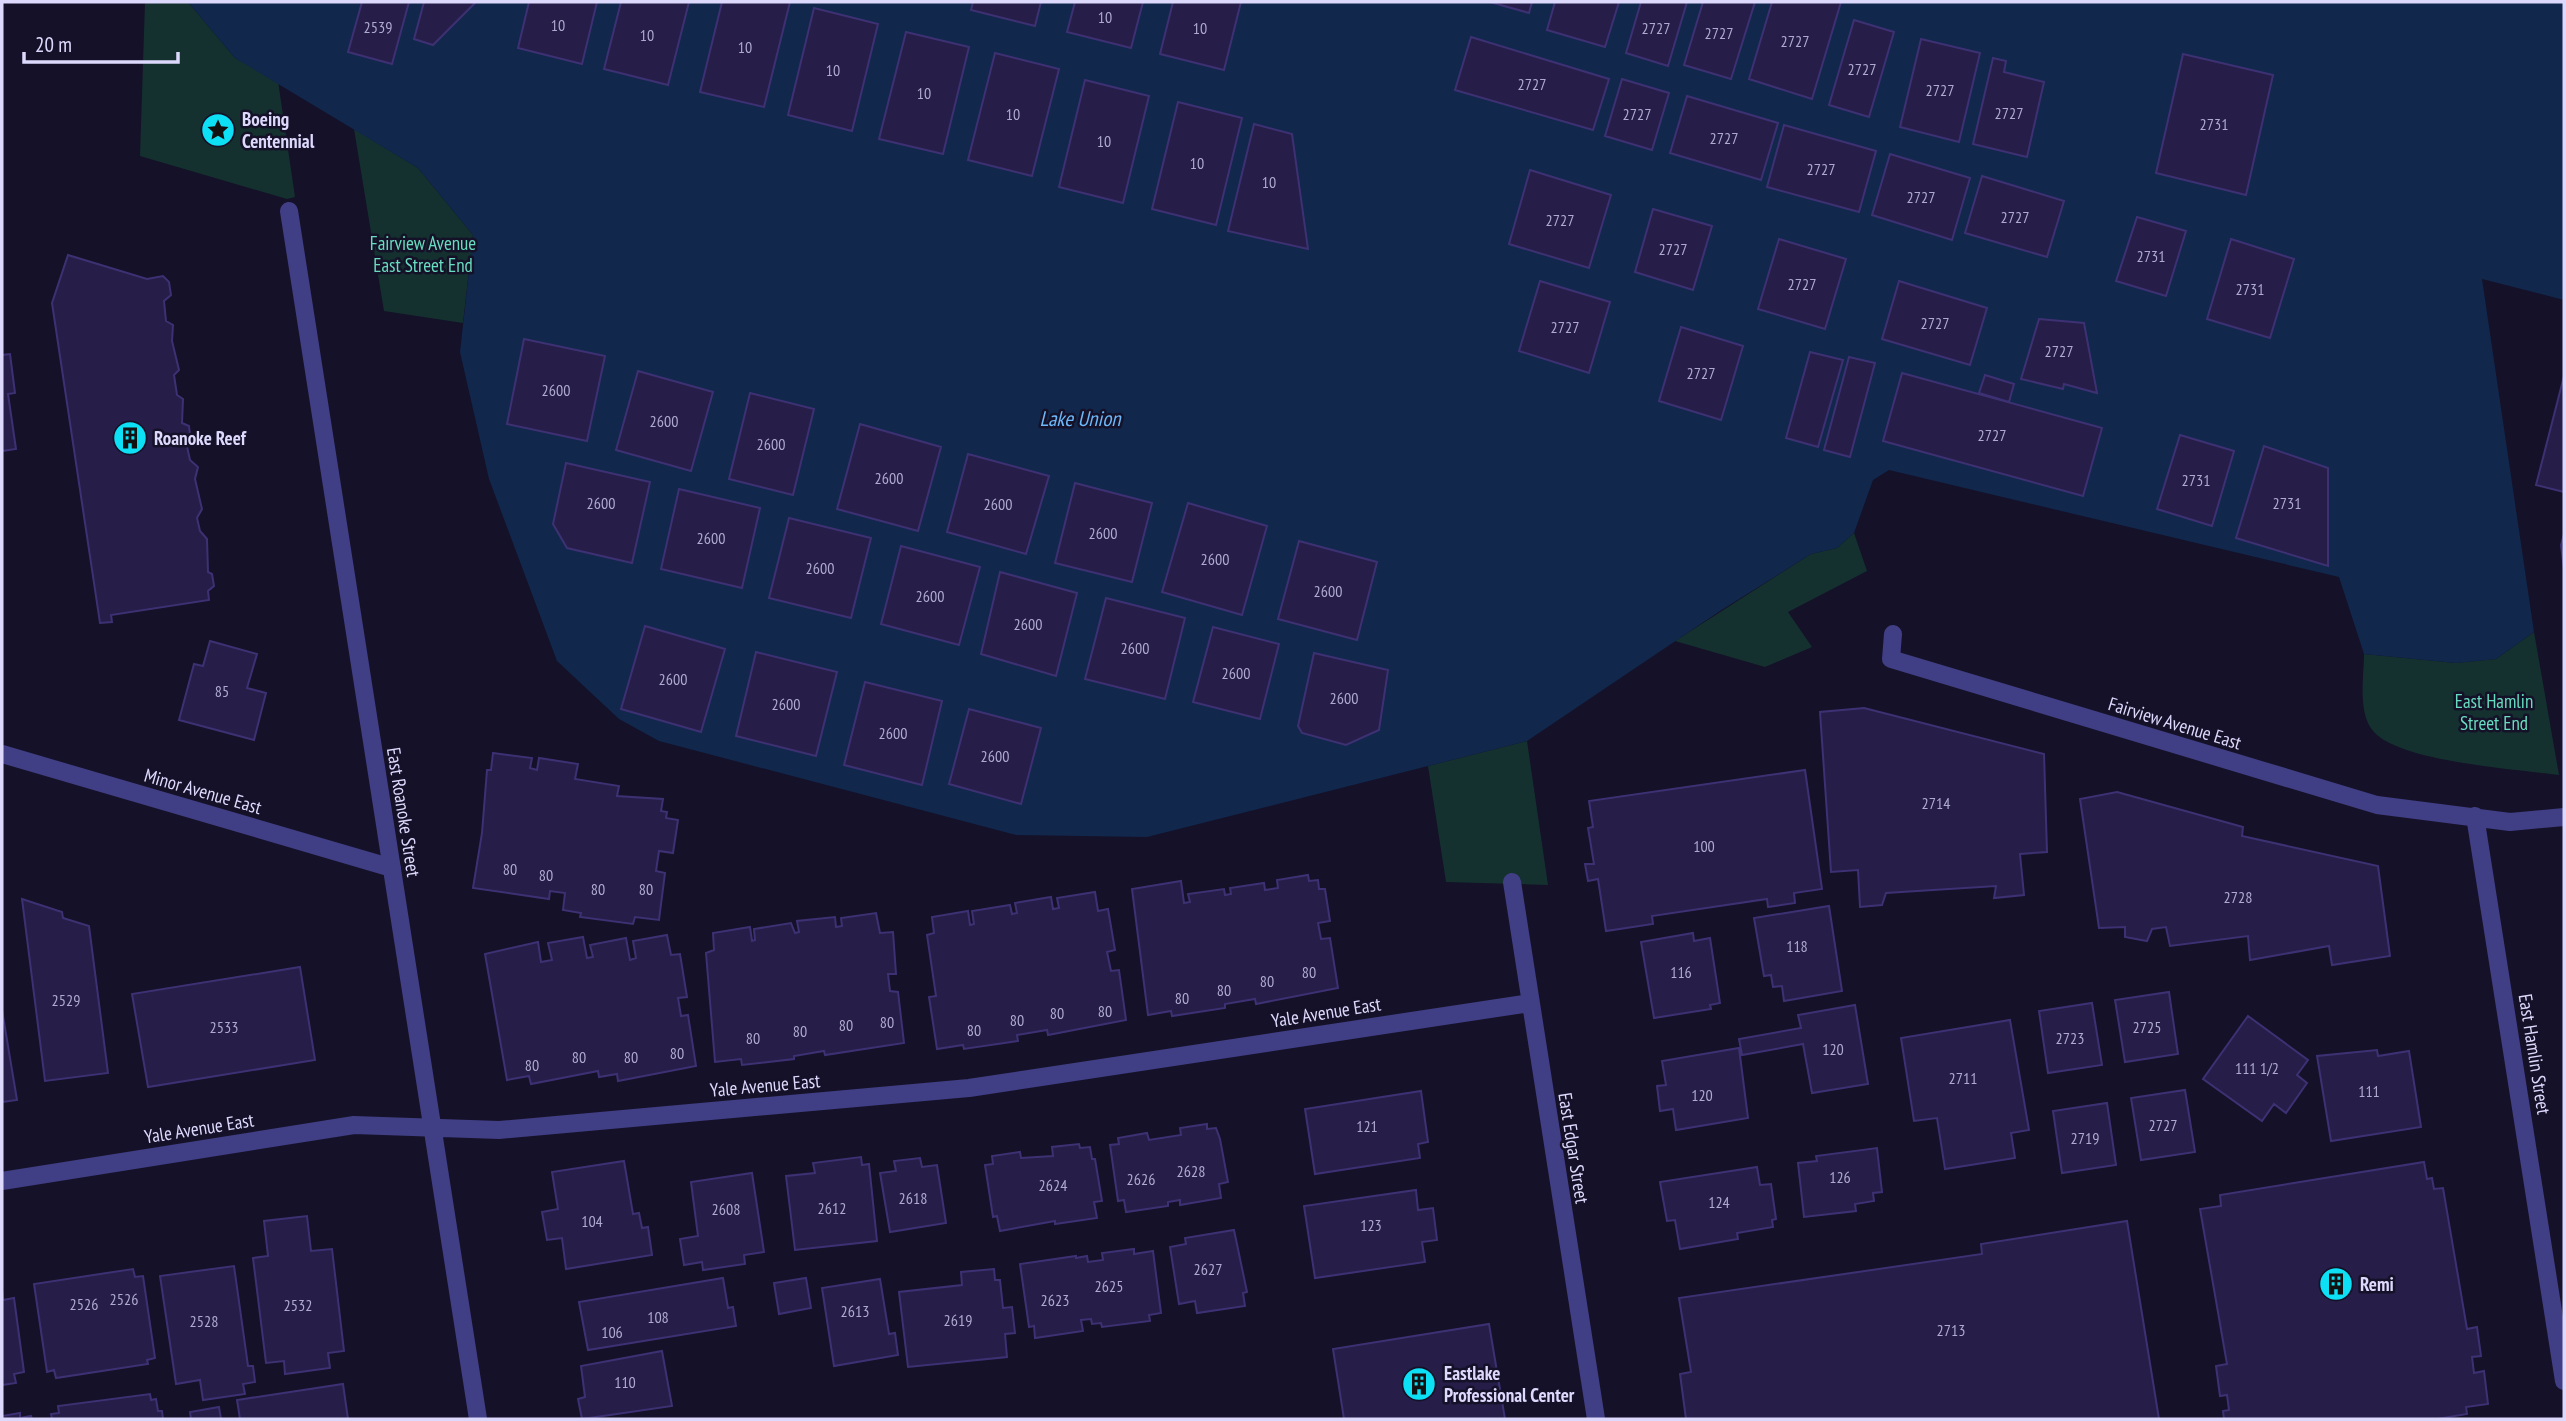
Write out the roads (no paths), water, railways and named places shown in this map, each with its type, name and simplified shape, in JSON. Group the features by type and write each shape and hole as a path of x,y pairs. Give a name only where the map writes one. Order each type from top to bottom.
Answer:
{"street":[{"name":"East Roanoke Street","path":"289,211 478,1419"},
{"name":"Fairview Avenue East","path":"1893,634 1891,659 2377,805 2475,816"},
{"name":"Minor Avenue East","path":"2,754 392,868"},
{"path":"2475,816 2510,822 2564,817"},
{"name":"East Hamlin Street","path":"2475,816 2564,1381"},
{"name":"East Edgar Street","path":"1512,882 1595,1419"},
{"name":"Yale Avenue East","path":"2,1181 354,1125 499,1130 969,1088 1530,1003"}],"water":[{"name":"Lake Union","path":"188,2 2564,2 2564,300 2482,279 2534,632 2496,659 2456,663 2364,654 2339,577 1889,470 1873,480 1854,533 1837,548 1811,554 1720,611 1527,741 1147,837 1016,835 659,741 619,719 557,661 489,479 460,352 473,235 418,168 235,58"}],"place":[{"name":"Boeing Centennial","path":"218,130"},
{"name":"Roanoke Reef","path":"130,438"},
{"name":"Remi","path":"2336,1284"},
{"name":"Eastlake Professional Center","path":"1419,1384"}],"park label":[{"name":"Fairview Avenue East Street End","path":"423,254"},
{"name":"East Hamlin Street End","path":"2494,712"}]}
